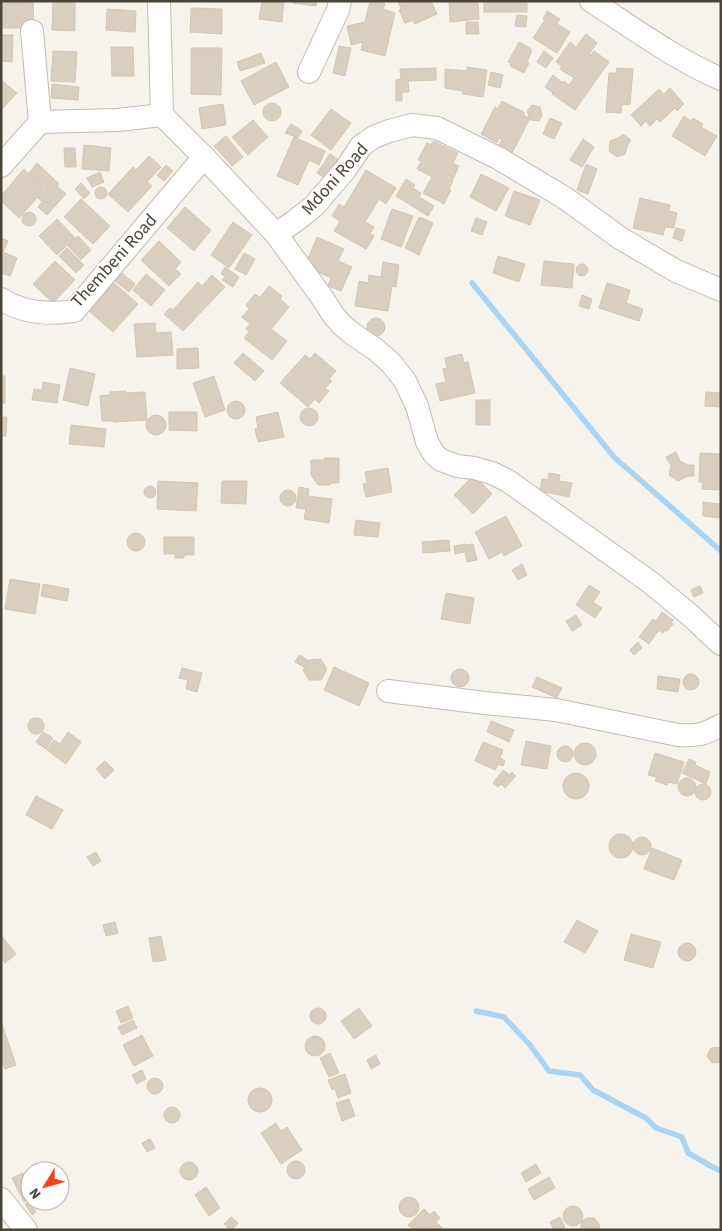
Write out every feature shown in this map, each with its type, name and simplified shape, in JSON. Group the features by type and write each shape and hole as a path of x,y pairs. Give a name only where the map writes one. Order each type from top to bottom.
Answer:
{"street":[{"path":"159,1 162,114 276,234 334,316 348,330 391,363 405,381 417,406 427,442 434,454 441,460 457,466 492,473 508,481 650,582 721,644"},
{"path":"309,72 338,10 340,1"},
{"path":"591,1 662,47 721,79"},
{"path":"1,166 40,122 32,32"},
{"path":"40,122 118,120 162,114"},
{"name":"Mdoni Road","path":"276,234 295,222 314,206 345,170 362,146 374,137 389,130 412,125 437,128 498,158 565,198 620,238 676,271 721,290"},
{"name":"Thembeni Road","path":"1,298 9,304 23,309 46,313 62,313 74,310 204,157"},
{"path":"388,691 556,710 678,735 694,736 706,734 721,725"},
{"path":"1,1199 26,1230"}],"building":[{"path":"53,1 75,1 75,31 52,30"},
{"path":"262,1 284,1 282,22 259,19"},
{"path":"293,1 317,1 316,6 293,3"},
{"path":"370,1 385,4 383,9 395,13 385,56 361,50 363,42 351,45 347,26 365,22"},
{"path":"398,1 431,1 437,14 415,24 413,20 405,23 399,10 401,9"},
{"path":"449,1 478,1 479,19 450,22"},
{"path":"484,1 527,1 527,12 484,12"},
{"path":"33,2 34,28 1,28 1,3"},
{"path":"191,8 222,9 222,34 190,32"},
{"path":"107,9 136,11 135,32 106,30"},
{"path":"547,11 560,19 557,24 570,32 557,53 533,38 545,20 543,19"},
{"path":"517,15 527,16 526,27 515,26"},
{"path":"466,22 478,22 479,34 466,34"},
{"path":"586,34 597,43 589,54 591,55 594,51 609,62 575,110 545,87 553,75 569,85 574,78 560,69 562,66 556,62 570,42 576,47"},
{"path":"1,35 13,35 12,62 1,61"},
{"path":"519,42 532,51 524,73 510,66 511,63 508,62"},
{"path":"339,46 351,48 345,76 333,73"},
{"path":"111,47 133,47 134,76 112,76"},
{"path":"191,48 222,48 221,95 191,94"},
{"path":"53,51 77,52 75,82 51,81"},
{"path":"544,51 553,58 546,68 537,62"},
{"path":"261,53 265,63 240,71 237,62"},
{"path":"276,62 289,87 254,105 241,81"},
{"path":"467,67 487,70 483,97 463,94 463,91 445,88 445,69 467,71"},
{"path":"436,68 436,80 408,81 409,92 402,92 402,101 396,101 396,80 401,79 400,69"},
{"path":"617,68 633,69 630,105 622,104 621,113 606,112 609,73 616,73"},
{"path":"491,72 503,75 500,88 488,85"},
{"path":"1,80 17,93 1,110"},
{"path":"52,84 79,87 78,100 51,98"},
{"path":"670,88 684,104 677,111 675,108 660,122 657,119 650,126 646,121 641,126 631,115 659,89 664,94"},
{"path":"502,101 525,113 523,115 530,118 512,153 498,146 502,140 499,138 497,143 481,134 495,107 498,109"},
{"path":"272,103 278,106 281,112 278,118 272,121 266,118 263,112 266,106"},
{"path":"223,104 226,125 202,129 199,108"},
{"path":"532,105 540,107 542,115 539,121 530,120 527,111"},
{"path":"331,109 351,123 331,150 311,135"},
{"path":"684,116 691,121 693,118 703,124 701,127 717,136 705,156 672,136"},
{"path":"550,118 562,123 554,139 543,134"},
{"path":"253,120 268,137 248,155 232,137"},
{"path":"291,124 302,131 298,138 285,133"},
{"path":"623,134 631,140 625,154 617,157 609,151 610,141"},
{"path":"226,136 243,157 232,166 214,146"},
{"path":"294,137 325,151 319,165 309,160 298,185 277,176"},
{"path":"583,139 594,147 582,167 570,160"},
{"path":"433,141 458,153 453,163 459,166 444,204 423,193 432,177 417,169 421,161 418,160 427,143 431,145"},
{"path":"84,145 111,148 109,171 82,169"},
{"path":"64,148 75,148 76,167 65,167"},
{"path":"330,154 339,160 326,179 317,173"},
{"path":"149,156 161,167 147,182 152,186 128,212 108,194 133,167 136,170"},
{"path":"37,163 59,184 57,186 66,194 47,215 38,207 42,202 38,198 47,189 29,173"},
{"path":"586,164 597,169 588,194 577,190"},
{"path":"166,165 173,171 164,181 157,175"},
{"path":"24,169 45,189 19,218 1,201 1,196"},
{"path":"366,170 396,188 386,204 379,199 365,222 374,227 370,234 374,236 366,249 334,231 340,221 332,216 339,204 344,207"},
{"path":"100,172 104,182 92,187 87,178"},
{"path":"481,174 509,188 496,211 470,197"},
{"path":"406,179 415,185 413,188 421,193 419,197 434,206 428,216 396,196"},
{"path":"81,183 90,193 84,199 75,189"},
{"path":"103,187 106,188 106,198 99,199 96,198 95,191 96,188"},
{"path":"514,191 540,200 530,225 505,216"},
{"path":"640,198 670,205 669,211 677,213 674,228 665,227 663,235 633,228"},
{"path":"81,199 110,226 93,244 64,217"},
{"path":"185,207 211,230 194,251 167,228"},
{"path":"392,209 413,216 401,247 381,239"},
{"path":"29,212 34,214 36,219 34,224 29,226 24,224 22,219 24,214"},
{"path":"419,217 433,223 419,255 405,248"},
{"path":"476,218 487,222 482,235 471,231"},
{"path":"57,219 75,238 57,255 39,236"},
{"path":"233,222 252,235 229,268 211,255"},
{"path":"676,228 685,230 682,241 673,238"},
{"path":"78,236 91,250 81,260 68,246"},
{"path":"317,237 344,249 338,261 352,267 341,291 328,286 331,278 305,266"},
{"path":"1,238 8,241 3,252 17,258 10,276 1,273"},
{"path":"159,241 181,262 175,269 181,274 169,286 141,260"},
{"path":"67,248 84,265 76,273 59,256"},
{"path":"244,253 255,259 246,275 235,269"},
{"path":"498,256 525,264 519,282 493,273"},
{"path":"55,261 75,280 53,303 33,284"},
{"path":"544,261 574,264 572,288 541,285"},
{"path":"383,262 399,265 396,287 392,286 388,311 355,306 359,281 368,283 369,275 381,277"},
{"path":"584,264 587,265 587,275 580,276 577,275 576,268 577,265"},
{"path":"225,267 239,277 233,287 222,280 225,276 221,274"},
{"path":"122,273 135,284 129,292 115,281"},
{"path":"146,274 165,290 151,306 133,290"},
{"path":"212,275 225,287 183,331 164,314 170,308 173,310 198,282 202,286"},
{"path":"114,283 138,304 113,332 89,311"},
{"path":"607,283 630,290 626,303 643,309 639,321 599,308"},
{"path":"269,286 282,296 280,299 289,307 271,329 287,341 272,360 244,338 249,332 246,329 250,324 242,317 249,309 246,305 255,294 260,297"},
{"path":"582,295 592,299 589,309 579,306"},
{"path":"376,318 382,321 385,327 382,333 376,336 370,333 367,327 370,321"},
{"path":"155,323 156,333 171,332 173,355 137,357 134,324"},
{"path":"198,348 199,368 177,369 177,349"},
{"path":"243,353 264,371 255,381 234,363"},
{"path":"315,353 336,371 329,379 332,381 325,388 329,391 319,403 315,399 308,407 280,383 305,355 310,359"},
{"path":"462,354 464,363 468,362 475,393 440,401 436,384 446,382 443,369 447,368 445,358"},
{"path":"70,368 95,374 88,406 63,400"},
{"path":"1,376 5,376 5,403 1,403"},
{"path":"214,376 225,410 205,417 193,383"},
{"path":"43,382 60,385 57,403 32,400 34,389 42,390"},
{"path":"126,391 126,393 145,392 147,420 102,421 100,396 110,395 110,392"},
{"path":"706,392 721,393 721,407 705,406"},
{"path":"476,400 490,400 490,425 476,425"},
{"path":"236,401 242,404 245,410 242,416 236,419 230,416 227,410 230,404"},
{"path":"309,408 317,413 318,417 313,425 309,426 301,421 300,417 305,409"},
{"path":"169,412 197,412 197,431 169,430"},
{"path":"278,412 284,437 258,442 255,429 258,428 256,417"},
{"path":"156,415 163,418 166,425 163,432 156,435 149,432 146,425 149,418"},
{"path":"1,417 7,417 6,436 1,436"},
{"path":"71,425 106,429 104,447 69,444"},
{"path":"676,452 680,461 688,465 694,465 694,476 688,476 678,481 669,475 671,466 666,457"},
{"path":"700,453 721,454 721,490 702,489 703,483 699,482"},
{"path":"324,458 339,458 339,483 318,485 311,475 311,460 325,460"},
{"path":"388,468 392,492 366,497 363,484 367,483 365,472"},
{"path":"549,473 560,475 559,481 572,483 569,497 540,491 542,479 548,480"},
{"path":"474,475 492,494 473,514 454,495"},
{"path":"158,481 198,483 196,511 157,509"},
{"path":"222,481 247,481 246,504 221,503"},
{"path":"152,486 155,487 155,497 148,498 145,497 144,490 145,487"},
{"path":"299,487 309,489 308,496 332,499 329,523 304,519 306,509 296,508"},
{"path":"285,490 291,490 296,495 294,504 285,506 280,501 280,495"},
{"path":"703,502 721,504 721,518 703,516"},
{"path":"506,516 522,546 504,556 502,552 489,559 475,532"},
{"path":"356,520 380,523 378,537 354,535"},
{"path":"136,533 142,536 145,542 142,548 136,551 130,548 127,542 130,536"},
{"path":"164,537 194,537 194,555 184,555 184,558 175,558 175,554 164,554"},
{"path":"449,540 450,551 423,553 422,542"},
{"path":"473,544 477,560 467,562 465,552 455,554 454,546"},
{"path":"522,564 527,575 518,580 512,570"},
{"path":"10,579 40,584 35,614 5,609"},
{"path":"43,584 69,589 67,601 41,596"},
{"path":"589,585 600,592 593,602 602,608 595,618 576,605"},
{"path":"700,586 703,593 694,597 691,590"},
{"path":"446,593 474,598 470,624 441,619"},
{"path":"662,612 673,620 671,623 673,624 663,633 659,630 649,644 639,637 653,619 656,621"},
{"path":"576,615 582,625 572,631 566,621"},
{"path":"638,642 642,648 634,655 630,650"},
{"path":"299,655 308,660 304,667 295,662"},
{"path":"321,659 327,669 321,680 309,680 303,670 309,660"},
{"path":"334,667 369,683 359,706 324,690"},
{"path":"182,668 202,673 197,692 186,689 188,680 179,678"},
{"path":"460,669 466,672 469,678 466,684 460,687 454,684 451,678 454,672"},
{"path":"688,674 694,674 699,679 697,688 688,690 683,685 683,679"},
{"path":"658,676 680,679 678,692 657,689"},
{"path":"537,677 562,688 557,698 532,687"},
{"path":"33,718 39,718 44,723 42,732 33,734 28,729 28,723"},
{"path":"491,721 514,730 509,742 487,732"},
{"path":"43,732 53,738 46,749 36,742"},
{"path":"68,732 81,742 66,764 47,750 54,740 60,744"},
{"path":"526,741 551,746 547,769 521,765"},
{"path":"483,742 503,750 500,758 505,761 503,766 498,764 495,770 475,761"},
{"path":"585,743 593,746 596,754 593,762 585,765 577,762 574,754 577,746"},
{"path":"562,746 568,746 573,751 571,760 562,762 557,757 557,751"},
{"path":"655,753 684,762 677,784 668,782 667,785 655,781 657,777 648,775"},
{"path":"689,759 696,762 695,765 710,772 706,784 682,773"},
{"path":"105,761 114,770 105,779 96,769"},
{"path":"503,770 510,775 512,772 516,776 505,788 501,784 498,787 493,783"},
{"path":"576,773 585,777 589,786 585,795 576,799 567,795 563,786 567,777"},
{"path":"687,778 693,781 696,787 693,793 687,796 681,793 678,787 681,781"},
{"path":"703,784 711,792 703,800 695,792"},
{"path":"36,796 63,810 52,829 26,815"},
{"path":"621,834 629,838 633,846 629,854 621,858 613,854 609,846 613,838"},
{"path":"642,837 648,840 651,846 648,852 642,855 636,852 633,846 636,840"},
{"path":"652,848 682,860 674,880 644,869"},
{"path":"96,852 101,861 93,866 87,857"},
{"path":"577,920 598,931 585,953 564,942"},
{"path":"115,922 118,933 106,936 103,925"},
{"path":"631,934 661,942 653,968 624,960"},
{"path":"1,935 16,954 5,963 1,958"},
{"path":"161,936 166,960 153,962 149,938"},
{"path":"683,943 691,943 696,948 694,959 683,961 678,956 678,948"},
{"path":"128,1006 133,1018 121,1023 116,1011"},
{"path":"318,1008 324,1010 326,1016 324,1022 318,1024 312,1022 310,1016 312,1010"},
{"path":"359,1008 372,1026 354,1039 341,1021"},
{"path":"133,1020 137,1028 122,1035 118,1027"},
{"path":"1,1021 16,1065 5,1069 1,1059"},
{"path":"142,1035 153,1056 134,1066 123,1045"},
{"path":"311,1036 319,1036 325,1042 325,1050 319,1056 311,1056 305,1050 305,1042"},
{"path":"719,1047 721,1049 721,1062 712,1063 707,1056 711,1048"},
{"path":"330,1053 339,1073 329,1077 320,1058"},
{"path":"376,1055 380,1064 371,1069 367,1060"},
{"path":"142,1070 146,1079 137,1084 132,1075"},
{"path":"345,1074 351,1093 338,1098 335,1089 332,1090 328,1080"},
{"path":"155,1078 163,1086 155,1094 147,1086"},
{"path":"260,1088 269,1091 272,1100 269,1109 260,1112 251,1109 248,1100 251,1091"},
{"path":"349,1099 355,1116 342,1121 336,1103"},
{"path":"169,1107 175,1107 180,1112 178,1121 169,1123 164,1118 164,1112"},
{"path":"276,1123 281,1131 287,1127 302,1150 281,1164 261,1133"},
{"path":"150,1139 155,1148 147,1152 142,1143"},
{"path":"296,1161 302,1164 305,1170 302,1176 296,1179 290,1176 287,1170 290,1164"},
{"path":"185,1162 193,1162 198,1167 196,1178 185,1180 180,1175 180,1167"},
{"path":"536,1164 541,1173 526,1182 521,1173"},
{"path":"20,1174 20,1194 12,1178"},
{"path":"549,1177 555,1188 534,1200 528,1189"},
{"path":"206,1187 220,1208 209,1216 195,1195"},
{"path":"405,1197 413,1197 419,1203 419,1211 413,1217 405,1217 399,1211 399,1203"},
{"path":"573,1206 580,1209 583,1216 580,1223 573,1226 566,1223 563,1216 566,1209"},
{"path":"424,1209 430,1215 434,1211 440,1218 436,1222 442,1228 441,1230 413,1230 408,1225"},
{"path":"231,1217 238,1223 230,1230 224,1224"},
{"path":"560,1217 565,1227 554,1230 550,1222"},
{"path":"587,1218 594,1218 596,1220 600,1225 599,1230 581,1230 582,1221"}],"waterway":[{"path":"472,283 614,457 721,551"},
{"path":"476,1011 504,1017 530,1045 549,1071 580,1075 593,1090 646,1118 656,1128 682,1137 688,1153 721,1171"}]}
